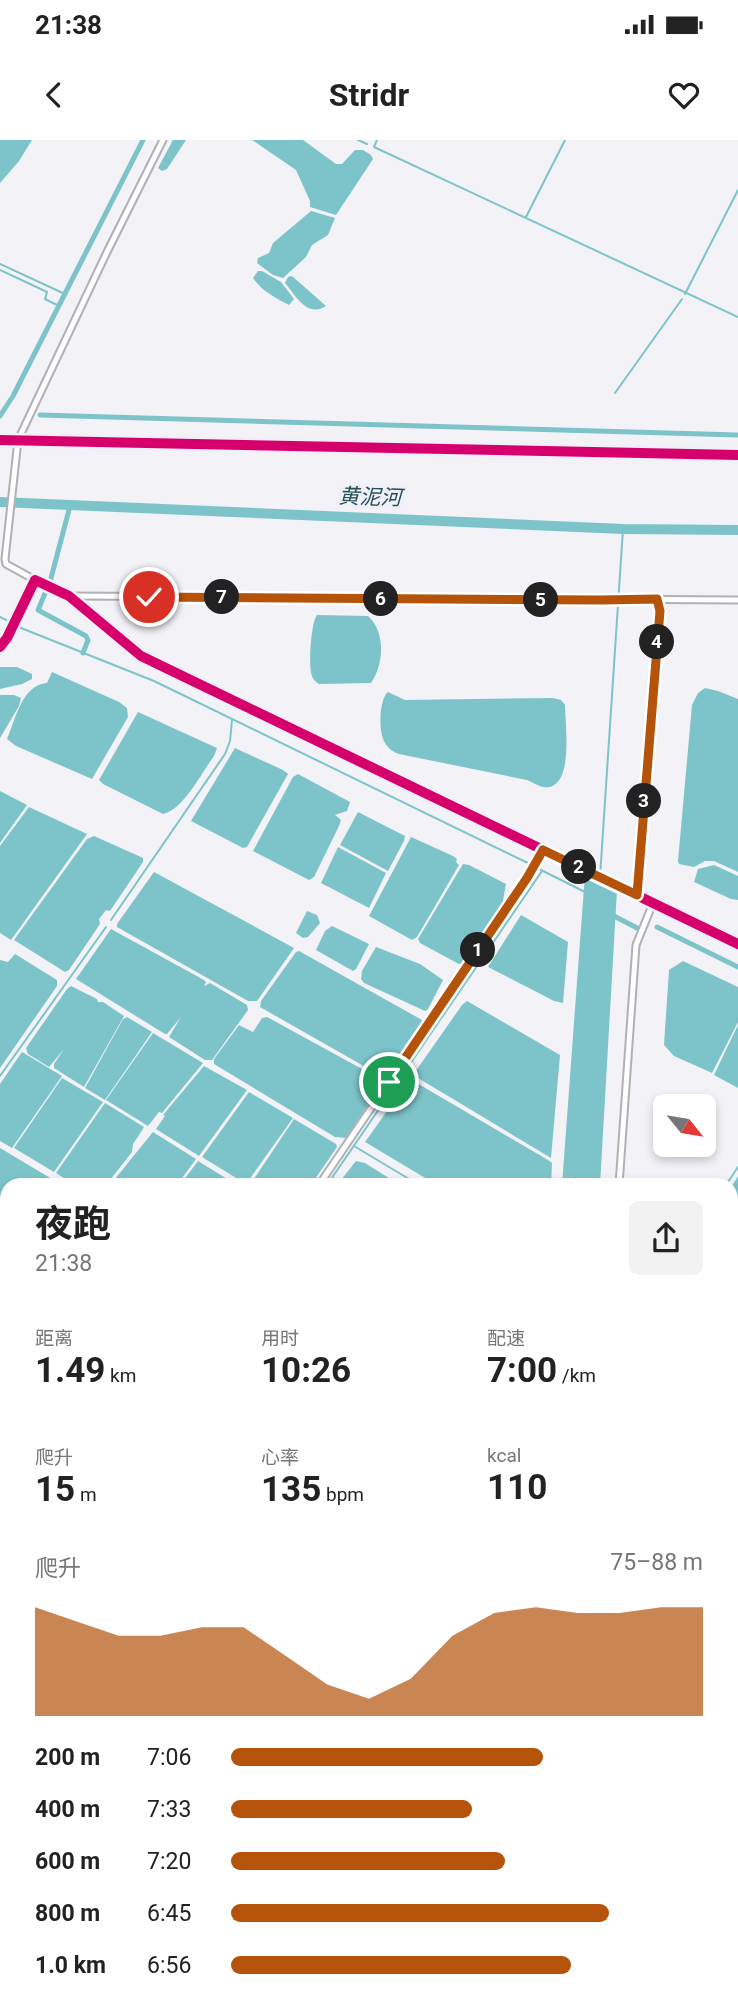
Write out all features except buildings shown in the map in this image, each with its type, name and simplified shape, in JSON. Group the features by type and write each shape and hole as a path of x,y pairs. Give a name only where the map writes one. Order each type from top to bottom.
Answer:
{"street":[{"path":"163,140 18,440 6,540 6,564 69,596 141,656 738,944"},
{"path":"0,440 738,455"},
{"path":"0,647 8,638 34,580"},
{"path":"69,596 738,600"},
{"path":"637,895 660,611 657,599"},
{"path":"324,1178 543,850"},
{"path":"619,1178 636,945 653,903"}],"water":[{"path":"0,140 32,140 19,161 0,183"},
{"path":"173,140 186,140 167,169 162,171 158,168"},
{"path":"252,140 303,140 336,164 342,164 355,150 363,150 373,159 336,215 310,207 310,201 296,170"},
{"path":"311,211 335,218 328,235 312,245 306,257 283,278 273,275 257,263 258,258 269,253 273,243"},
{"path":"258,271 281,282 294,299 289,305 257,283 253,278"},
{"path":"292,276 326,306 313,309 302,304 285,283 288,277"},
{"path":"317,615 368,616 374,623 380,639 381,658 371,683 319,684 314,680 310,654"},
{"path":"0,667 17,667 32,674 32,679 0,689"},
{"path":"52,672 127,708 128,717 92,779 16,746 7,739 26,696 38,685 47,683"},
{"path":"705,688 738,699 738,872 714,861 705,861 694,867 679,864 678,861 692,705 698,693"},
{"path":"388,692 405,700 561,700 565,705 566,755 560,779 553,786 543,787 527,780 395,752 385,743 380,724 381,709"},
{"path":"0,695 21,698 0,738"},
{"path":"138,712 217,748 185,798 178,806 163,814 99,780"},
{"path":"235,748 288,774 247,847 243,848 191,821"},
{"path":"298,774 350,802 347,811 335,815 341,820 339,826 314,877 309,880 253,851 293,777"},
{"path":"0,791 27,805 0,843"},
{"path":"29,807 87,834 11,940 0,933 0,846"},
{"path":"358,812 405,836 388,871 340,845"},
{"path":"94,836 143,858 143,862 110,911 106,910 99,919 100,924 65,972 14,940 87,839"},
{"path":"411,837 453,856 459,865 417,937 412,940 369,916"},
{"path":"338,847 386,873 369,908 321,883"},
{"path":"463,864 506,884 502,906 462,964 459,964 420,943 418,939"},
{"path":"714,865 738,876 738,900 694,882 698,869"},
{"path":"154,872 294,948 257,1001 248,1001 117,927"},
{"path":"585,874 617,890 600,1178 563,1178"},
{"path":"307,911 317,915 320,923 308,937 303,938 296,933"},
{"path":"521,915 568,942 563,1003 488,967"},
{"path":"332,926 369,944 353,971 316,950 325,931"},
{"path":"111,929 204,980 204,986 210,983 247,1005 248,1010 212,1060 205,1060 169,1037 181,1017 165,1034 76,979"},
{"path":"376,947 420,964 443,980 428,1009 425,1011 364,983 361,979 362,971"},
{"path":"299,951 422,1020 422,1024 396,1061 388,1059 379,1073 376,1073 260,1007 261,1001"},
{"path":"15,954 57,980 57,986 0,1068 0,960 8,962"},
{"path":"683,961 738,987 738,1022 712,1073 674,1056 664,1045 669,970"},
{"path":"71,986 124,1016 84,1087 54,1068 64,1049 49,1067 28,1054 26,1048"},
{"path":"467,1001 560,1055 551,1158 413,1075"},
{"path":"127,1017 152,1032 105,1100 85,1088 123,1019"},
{"path":"267,1017 373,1075 373,1081 366,1091 373,1097 346,1138 335,1137 214,1064 214,1059 239,1025 253,1032 262,1018"},
{"path":"738,1025 738,1088 714,1075"},
{"path":"153,1033 203,1063 148,1126 106,1100"},
{"path":"22,1052 62,1076 12,1148 0,1141 0,1084"},
{"path":"204,1066 247,1090 199,1156 156,1129 165,1116 163,1115"},
{"path":"62,1078 103,1102 54,1172 14,1148"},
{"path":"410,1079 548,1160 552,1163 551,1178 425,1178 365,1142"},
{"path":"249,1092 293,1118 250,1178 236,1178 202,1157"},
{"path":"105,1103 144,1127 133,1144 132,1152 112,1178 64,1178 56,1173"},
{"path":"294,1119 336,1144 337,1147 316,1178 255,1178"},
{"path":"153,1132 196,1159 182,1178 116,1178"},
{"path":"0,1148 50,1178 0,1178"},
{"path":"198,1161 226,1178 185,1178"},
{"path":"356,1161 365,1163 389,1178 343,1178"}],"waterway":[{"path":"0,416 13,396 143,140"},
{"path":"358,140 367,144"},
{"path":"377,140 374,147 738,317"},
{"path":"526,217 565,140"},
{"path":"685,294 738,190"},
{"path":"0,264 65,294"},
{"path":"0,270 47,292 45,299 59,306"},
{"path":"615,393 682,299"},
{"path":"40,415 738,435"},
{"name":"黄泥河","path":"0,502 623,529 738,530"},
{"path":"50,582 70,506"},
{"path":"600,877 623,529"},
{"path":"46,591 38,610 86,636 88,640 83,653"},
{"path":"0,617 12,623"},
{"path":"16,626 154,681 532,865"},
{"path":"111,920 225,754 230,741 232,720"},
{"path":"537,868 585,892"},
{"path":"332,1178 542,871"},
{"path":"614,916 639,929"},
{"path":"0,1076 106,927"},
{"path":"657,927 738,967"},
{"path":"354,1146 407,1178"},
{"path":"731,1178 738,1167"}],"cycle path":[{"path":"0,440 738,455"},
{"path":"0,647 35,580 69,596 141,656 738,944"}],"route":[{"path":"149,597 657,599 660,611 637,895 543,850 527,878 389,1082"}]}
